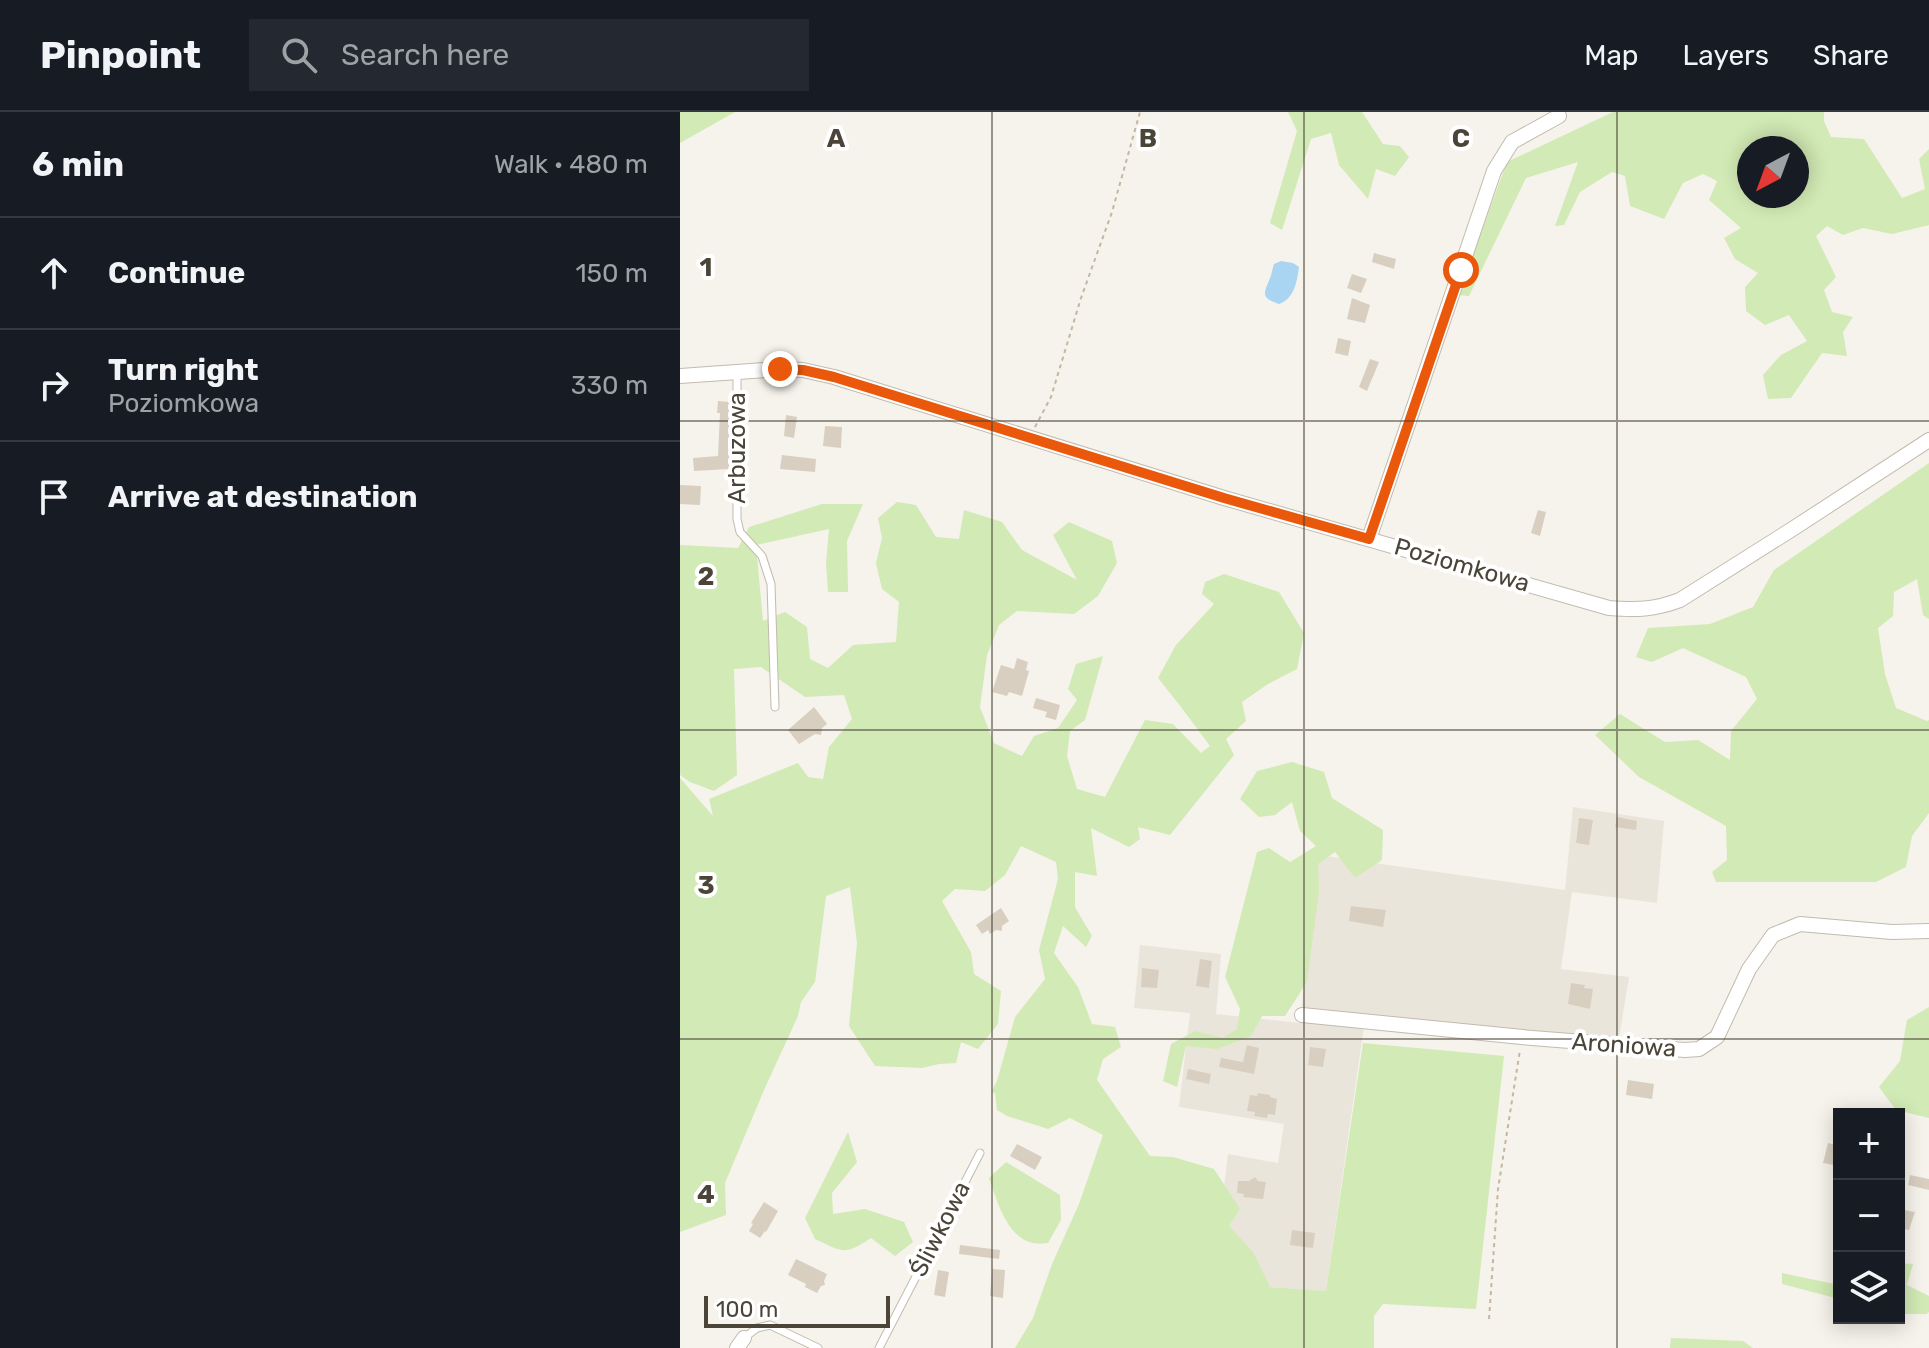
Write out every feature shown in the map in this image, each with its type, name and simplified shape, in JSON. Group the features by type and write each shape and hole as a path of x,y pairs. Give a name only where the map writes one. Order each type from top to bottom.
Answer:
{"street":[{"path":"1369,539 1494,171 1512,142 1559,116"},
{"name":"Poziomkowa","path":"680,376 803,370 834,377 1369,539 1609,608 1637,610 1660,608 1680,600 1929,440"},
{"name":"Aroniowa","path":"1302,1015 1522,1037 1699,1049 1717,1037 1749,969 1773,935 1800,924 1892,932 1929,931"}],"lane":[{"name":"Arbuzowa","path":"737,371 737,519 740,532 762,556 771,584 775,707"},
{"name":"Śliwkowa","path":"879,1348 980,1153"},
{"path":"740,1343 757,1328 770,1325 818,1348"}],"path":[{"path":"1029,438 1051,397 1081,298 1112,212 1140,112"},
{"path":"1489,1319 1498,1189 1522,1037"}],"shaded area":[{"path":"1573,807 1664,821 1657,903 1572,892 1561,969 1629,977 1619,1038 1365,1019 1326,1291 1270,1287 1220,1220 1228,1154 1278,1163 1284,1124 1179,1107 1190,1013 1134,1008 1140,945 1221,954 1216,1014 1300,1023 1318,855 1565,890"}],"green space":[{"path":"680,112 735,112 680,143"},
{"path":"1288,112 1362,112 1383,144 1400,146 1409,157 1395,176 1376,169 1368,199 1339,165 1331,133 1311,139 1282,230 1270,223 1297,131"},
{"path":"1613,112 1824,112 1824,121 1831,137 1864,139 1902,198 1925,189 1919,159 1929,149 1929,225 1892,234 1863,228 1843,235 1827,226 1816,236 1836,277 1824,290 1832,312 1853,317 1843,332 1847,356 1822,353 1791,398 1768,399 1763,375 1781,355 1807,341 1789,315 1765,325 1746,311 1745,287 1758,273 1735,259 1724,238 1741,228 1709,200 1717,181 1703,174 1683,183 1664,219 1630,206 1625,176 1612,172 1580,192 1564,225 1555,226 1578,162 1526,178 1469,296 1458,295 1507,162"},
{"path":"1929,463 1929,619 1923,615 1917,579 1894,592 1893,616 1878,628 1885,674 1896,708 1929,720 1929,813 1912,836 1906,867 1876,882 1716,882 1712,872 1727,860 1726,826 1639,777 1595,735 1620,714 1665,742 1698,740 1730,760 1731,731 1757,699 1746,677 1683,648 1652,662 1636,657 1648,628 1710,624 1753,607 1774,570"},
{"path":"897,502 916,505 936,537 959,539 964,510 1002,522 1022,550 1077,580 1053,535 1069,522 1112,541 1117,563 1098,596 1074,614 1017,611 999,625 987,655 980,707 994,743 1022,756 1034,736 1058,728 1077,700 1068,689 1076,664 1103,656 1085,720 1070,731 1067,756 1077,789 1105,797 1145,720 1173,724 1201,753 1210,746 1158,678 1176,645 1214,604 1202,594 1205,582 1224,574 1279,592 1304,633 1297,669 1242,702 1246,721 1226,739 1234,755 1170,835 1138,827 1140,839 1129,847 1091,828 1097,876 1075,872 1075,907 1092,936 1086,947 1063,926 1054,953 1078,987 1092,1024 1115,1027 1121,1047 1103,1059 1097,1080 1150,1156 1173,1157 1214,1169 1240,1209 1229,1226 1253,1252 1270,1287 1326,1291 1363,1043 1504,1056 1476,1309 1383,1304 1374,1316 1374,1348 1015,1348 1033,1318 1103,1135 1070,1118 1048,1129 1007,1116 997,1110 995,1093 991,1092 1015,1017 1045,979 1039,950 1058,879 1056,862 1021,846 1005,875 985,891 955,889 942,901 971,952 974,974 1001,991 998,1024 978,1049 961,1042 956,1063 922,1068 875,1066 849,1026 857,943 850,887 826,896 815,982 801,1002 798,1016 725,1183 726,1215 680,1232 680,778 713,816 709,799 798,763 808,777 823,779 829,747 852,719 844,695 805,697 761,667 734,669 737,775 714,791 680,775 680,545 738,548 749,527 822,504 863,504 847,541 848,592 828,592 826,563 829,529 756,545 763,621 785,612 807,627 810,659 828,668 853,645 896,642 899,602 882,589 876,563 882,538 878,518"},
{"path":"1292,762 1324,772 1332,798 1383,830 1382,860 1355,878 1335,852 1318,864 1319,891 1307,982 1285,1016 1262,1016 1251,1036 1217,1049 1186,1046 1177,1087 1163,1081 1171,1044 1195,1031 1223,1038 1237,1029 1240,1009 1225,977 1257,852 1269,848 1290,862 1316,846 1300,831 1292,802 1275,815 1259,817 1240,799 1257,771"},
{"path":"1929,1007 1929,1118 1905,1112 1905,1108 1895,1108 1879,1087 1900,1061 1907,1020"},
{"path":"848,1132 857,1162 832,1193 833,1214 865,1209 904,1222 913,1242 895,1256 871,1238 849,1250 832,1247 815,1239 805,1218"},
{"path":"1006,1162 1060,1195 1061,1220 1048,1243 1024,1240 1015,1233 1002,1213 989,1178"},
{"path":"1905,1263 1913,1264 1907,1285 1929,1296 1929,1312 1905,1314"},
{"path":"1782,1273 1833,1284 1833,1297 1782,1284"},
{"path":"1671,1338 1743,1341 1753,1348 1670,1348"}],"water":[{"path":"1281,261 1299,267 1291,294 1279,304 1269,300 1265,291 1274,264"}],"building":[{"path":"1374,253 1396,259 1394,269 1372,262"},
{"path":"1352,274 1367,279 1361,293 1347,288"},
{"path":"1352,298 1370,305 1365,323 1347,319"},
{"path":"1338,338 1351,341 1348,356 1335,353"},
{"path":"1370,359 1379,362 1367,391 1359,387"},
{"path":"718,401 730,402 729,469 694,471 693,458 718,456"},
{"path":"786,415 797,417 794,438 784,436"},
{"path":"825,426 842,427 841,448 823,446"},
{"path":"782,455 816,459 815,472 780,469"},
{"path":"680,485 701,486 700,505 680,504"},
{"path":"1538,510 1546,512 1540,536 1531,533"},
{"path":"1017,658 1028,662 1026,670 1029,671 1022,696 992,692 1001,665 1014,669"},
{"path":"1036,698 1060,705 1056,720 1045,717 1047,712 1033,708"},
{"path":"814,707 827,724 822,728 821,735 815,734 799,744 788,730"},
{"path":"1617,817 1637,821 1636,830 1615,827"},
{"path":"1579,818 1593,820 1589,845 1576,843"},
{"path":"1351,906 1386,910 1383,927 1349,921"},
{"path":"1001,908 1009,921 1002,926 1002,931 996,930 990,934 988,930 982,934 976,925"},
{"path":"1200,959 1212,961 1209,988 1196,986"},
{"path":"1142,968 1159,970 1157,988 1141,987"},
{"path":"1571,983 1593,989 1590,1009 1568,1004"},
{"path":"1247,1045 1259,1048 1254,1074 1219,1067 1221,1058 1243,1062"},
{"path":"1310,1047 1326,1049 1323,1067 1308,1065"},
{"path":"1188,1069 1211,1074 1209,1084 1186,1079"},
{"path":"1628,1080 1654,1084 1652,1099 1626,1095"},
{"path":"1258,1093 1277,1099 1275,1115 1268,1114 1267,1118 1254,1116 1255,1112 1247,1111 1250,1095 1257,1096"},
{"path":"1828,1143 1833,1144 1833,1165 1823,1163"},
{"path":"1017,1144 1042,1157 1035,1170 1010,1156"},
{"path":"1910,1175 1929,1179 1929,1190 1908,1185"},
{"path":"1255,1177 1258,1181 1266,1182 1263,1199 1243,1197 1244,1194 1237,1193 1238,1181 1249,1181"},
{"path":"764,1202 778,1211 760,1238 749,1231"},
{"path":"1905,1210 1915,1212 1909,1230 1905,1229"},
{"path":"1292,1230 1315,1233 1313,1248 1290,1245"},
{"path":"960,1245 1000,1250 999,1259 959,1254"},
{"path":"796,1259 827,1274 825,1285 817,1293 788,1275"},
{"path":"992,1269 1005,1270 1003,1298 990,1296"},
{"path":"938,1270 949,1272 945,1297 934,1295"}],"route":[{"path":"780,369 834,377 1224,498 1369,539 1461,270"}]}
